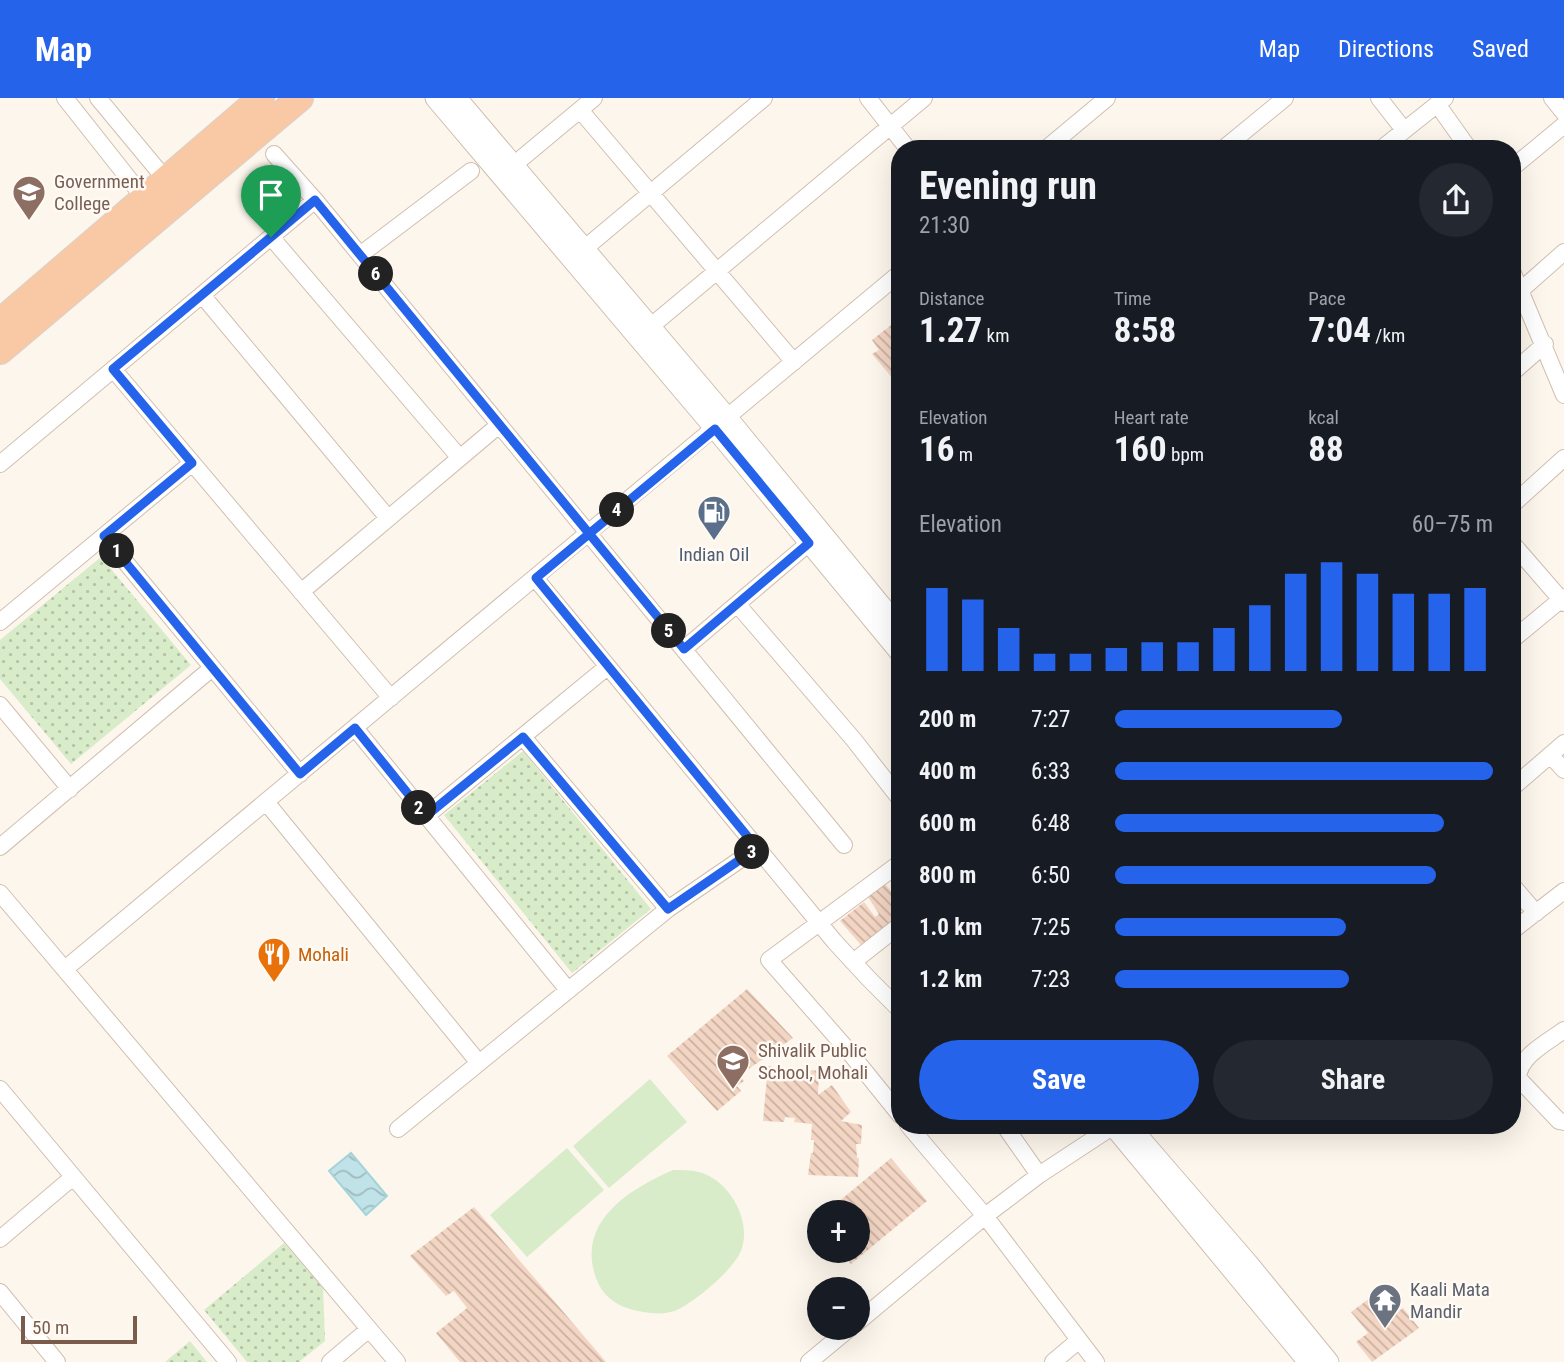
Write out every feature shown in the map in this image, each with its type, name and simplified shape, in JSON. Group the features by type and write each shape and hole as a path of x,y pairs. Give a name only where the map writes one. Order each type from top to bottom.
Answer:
{"highway":[{"path":"174,189 261,98"},
{"path":"0,322 174,189 300,98"},
{"path":"0,351 152,207"}],"street":[{"path":"65,98 152,207"},
{"path":"98,98 174,189"},
{"path":"435,98 891,618"},
{"path":"457,98 650,327 809,543 891,642"},
{"path":"584,248 764,98"},
{"path":"868,98 901,140"},
{"path":"650,327 924,98"},
{"path":"1057,140 1107,98"},
{"path":"1234,140 1285,98"},
{"path":"1379,98 1404,130"},
{"path":"1552,98 1564,113"},
{"path":"1392,140 1441,101 1464,140"},
{"path":"522,158 588,102 651,192 794,362"},
{"path":"1521,161 1564,125"},
{"path":"274,154 315,200 844,845"},
{"path":"360,255 471,171"},
{"path":"0,464 315,200"},
{"path":"271,237 460,458"},
{"path":"1564,252 1521,290 1545,344 1560,368 1564,395"},
{"path":"65,970 891,281"},
{"path":"202,295 388,518"},
{"path":"1521,365 1545,344"},
{"path":"113,369 391,698"},
{"path":"300,592 499,425"},
{"path":"1521,497 1564,458"},
{"path":"0,622 192,463"},
{"path":"104,536 300,774"},
{"path":"684,649 809,543"},
{"path":"1521,553 1563,600 1521,633"},
{"path":"536,578 853,962 891,999"},
{"path":"737,604 854,740 891,787"},
{"path":"426,816 607,667"},
{"path":"0,848 212,668"},
{"path":"0,705 69,789"},
{"path":"355,728 568,990"},
{"path":"523,737 668,909"},
{"path":"1521,781 1564,743"},
{"path":"1551,756 1564,771"},
{"path":"266,802 479,1063"},
{"path":"398,1129 668,909 757,848"},
{"path":"891,870 769,960 891,1104"},
{"path":"0,893 397,1362"},
{"path":"1521,924 1563,893"},
{"path":"1521,896 1536,913"},
{"path":"853,962 891,932"},
{"path":"1521,1065 1564,1030"},
{"path":"1521,1081 1559,1121 1564,1122"},
{"path":"0,1090 228,1362"},
{"path":"916,1134 985,1216 1096,1362"},
{"path":"1010,1134 1039,1175"},
{"path":"870,1312 985,1216 1039,1175 1105,1134"},
{"path":"1124,1134 1308,1362"},
{"path":"1126,1134 1249,1264 1329,1362"},
{"path":"0,1239 73,1177"},
{"path":"0,1292 57,1362"},
{"path":"330,1362 369,1329"},
{"path":"809,1362 836,1340"},
{"path":"1052,1362 1078,1341"}],"green space":[{"path":"101,557 191,665 71,764 0,679 0,640"},
{"path":"523,751 651,909 572,973 444,815"},
{"path":"650,1079 687,1122 609,1188 573,1146"},
{"path":"567,1148 604,1190 527,1257 490,1215"},
{"path":"673,1170 689,1170 710,1176 728,1192 740,1213 743,1225 742,1248 732,1265 714,1283 677,1310 666,1313 641,1312 619,1304 609,1298 602,1289 596,1278 592,1258 593,1240 610,1210 639,1187"},
{"path":"284,1243 323,1287 325,1341 299,1362 247,1362 204,1310"},
{"path":"190,1341 207,1362 165,1362"}],"water":[{"path":"351,1153 387,1196 366,1215 329,1171"}],"building":[{"path":"891,325 891,376 872,354 879,350 872,340"},
{"path":"885,884 891,891 891,923 861,945 840,921 864,902 875,917 879,914 868,897"},
{"path":"747,989 793,1038 740,1075 744,1081 737,1086 741,1091 717,1111 667,1056"},
{"path":"768,1066 788,1069 789,1076 801,1074 801,1069 819,1071 818,1095 832,1085 851,1112 841,1121 862,1125 861,1144 856,1144 859,1158 858,1177 808,1175 813,1153 812,1124 794,1122 795,1118 785,1117 784,1122 763,1121"},
{"path":"891,1158 927,1201 870,1248 870,1200 841,1200"},
{"path":"474,1207 606,1362 460,1362 436,1333 467,1308 454,1291 446,1296 410,1256"},
{"path":"1374,1295 1391,1317 1403,1308 1419,1328 1372,1362 1356,1342 1368,1333 1351,1312"}],"place":[{"name":"Government College","path":"29,222"},
{"name":"Indian Oil","path":"714,542"},
{"name":"Mohali","path":"274,984"},
{"name":"Shivalik Public School, Mohali","path":"733,1091"},
{"name":"Kaali Mata Mandir","path":"1385,1330"}],"route":[{"path":"271,237 113,369 192,463 104,536 300,774 355,728 426,816 523,737 668,909 757,848 536,578 589,533 715,429 809,543 684,649 589,533 315,200 271,237"}]}
